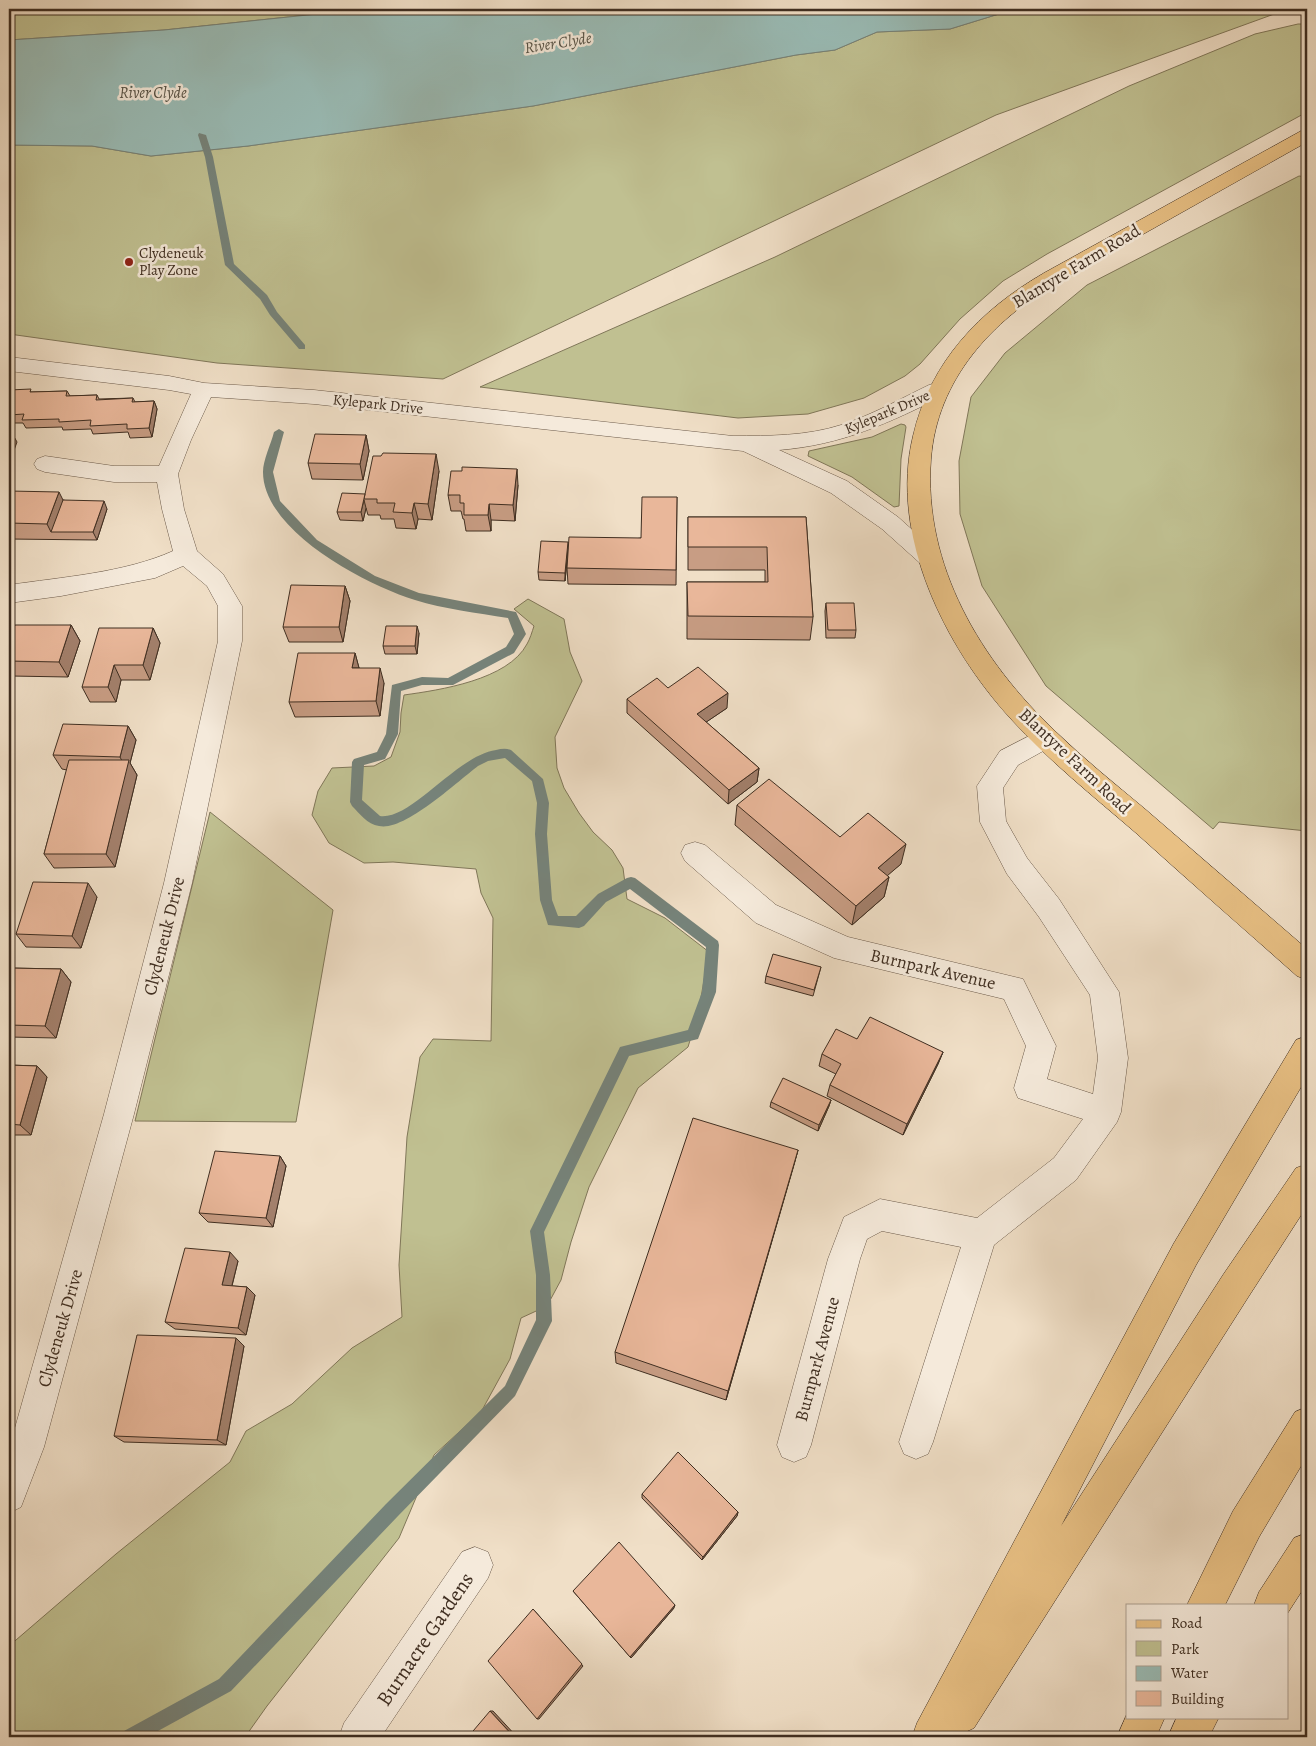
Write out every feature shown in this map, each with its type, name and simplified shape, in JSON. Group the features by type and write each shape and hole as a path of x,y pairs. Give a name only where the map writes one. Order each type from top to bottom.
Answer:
{"main road":[{"name":"Blantyre Farm Road","path":"1307,135 1018,298 997,314 958,357 937,390 918,463 920,515 929,558 940,588 956,622 979,659 1001,689 1045,738 1307,967"},
{"path":"931,1737 1185,1254 1307,1050"},
{"path":"946,1737 1235,1287 1307,1179"},
{"path":"1205,1604 1246,1524 1307,1424"},
{"path":"1273,1604 1307,1551"},
{"path":"1136,1737 1146,1718"},
{"path":"1186,1737 1199,1718"}],"street":[{"name":"Kylepark Drive","path":"9,364 169,383 204,390 314,397 610,429 714,444 747,444 810,439 836,434 892,412 937,390"},
{"path":"9,594 61,587 156,569 186,555 173,509 167,474 180,440 204,390"},
{"name":"Kylepark Drive","path":"747,444 839,487 890,523 929,558"},
{"path":"45,464 114,474 167,474"},
{"name":"Clydeneuk Drive","path":"9,1495 18,1447 119,1114 176,893 230,641 230,606 215,580 186,555"},
{"path":"916,1442 981,1235 1065,1169 1106,1112 1114,1058 1104,992 1049,908 1016,866 993,822 990,786 1008,758 1045,738"},
{"name":"Burnpark Avenue","path":"695,853 766,914 844,948 1013,988 1041,1046 1029,1088 1106,1112"},
{"name":"Burnpark Avenue","path":"794,1445 844,1258 855,1228 880,1215 981,1235"},
{"name":"Burnacre Gardens","path":"358,1737 475,1565"}],"green space":[{"path":"9,9 365,9 164,30 9,40"},
{"path":"1015,9 1288,9 996,115 443,379 217,363 9,334 9,145 92,146 151,156 248,146 533,106 796,55 835,50 877,32 950,29"},
{"path":"1298,24 1307,24 1307,112 1047,254 1003,281 960,319 920,364 905,376 864,398 808,414 738,418 480,387 775,257 1129,86 1255,34"},
{"path":"1299,176 1307,177 1307,831 1219,822 1213,829 1046,686 982,586 960,514 959,461 971,397 1005,353 1087,285"},
{"path":"901,424 906,427 901,459 899,506 894,507 852,477 808,456 809,451 872,437"},
{"path":"528,599 564,619 570,652 582,681 555,737 557,768 564,788 593,832 612,850 623,868 627,899 665,918 709,952 698,1014 688,1047 638,1088 589,1187 561,1280 547,1306 521,1318 510,1359 481,1412 434,1455 399,1538 267,1706 245,1737 9,1737 9,1646 116,1554 230,1462 246,1431 292,1404 352,1348 402,1317 399,1265 407,1137 420,1057 433,1039 491,1041 493,918 481,893 476,869 393,862 364,863 329,843 312,815 318,791 332,768 374,766 391,757 400,732 404,695 436,690 472,681 489,675 518,656 528,642 534,626 514,609"},
{"path":"210,812 333,910 296,1122 135,1121"}],"water":[{"name":"River Clyde","path":"365,9 1015,9 950,29 877,32 835,50 796,55 533,106 248,146 151,156 92,146 9,145 9,40 164,30"}],"building":[{"path":"31,389 30,392 67,391 66,396 97,395 96,400 133,398 132,402 154,401 149,428 127,429 127,424 90,426 91,420 59,422 59,419 22,420 24,414 9,415 9,390"},
{"path":"9,433 12,433 9,444"},
{"path":"315,434 366,435 360,464 308,463"},
{"path":"383,453 436,454 428,504 414,503 412,513 393,512 395,503 377,503 377,499 364,499 373,456 381,456"},
{"path":"462,467 517,469 513,505 489,504 488,515 464,515 464,503 460,503 460,495 448,495 451,471 462,471"},
{"path":"9,491 59,492 47,524 9,523"},
{"path":"342,493 365,494 361,512 337,512"},
{"path":"642,497 677,497 676,570 567,568 569,537 641,538"},
{"path":"63,500 104,501 93,532 51,532"},
{"path":"688,517 806,517 813,617 688,616 687,582 768,582 767,547 688,547"},
{"path":"541,541 568,542 565,573 538,572"},
{"path":"291,585 345,586 339,627 283,627"},
{"path":"826,603 854,603 856,630 828,630"},
{"path":"15,625 71,625 59,662 9,661 9,641"},
{"path":"386,626 417,626 415,646 383,646"},
{"path":"99,628 153,628 143,665 114,665 108,687 82,687"},
{"path":"298,653 355,653 352,668 380,668 376,701 289,702"},
{"path":"698,667 728,693 697,714 759,768 729,790 627,699 657,678 668,688"},
{"path":"63,724 128,726 120,757 53,755"},
{"path":"69,760 129,760 106,854 44,854"},
{"path":"769,779 840,837 868,813 906,844 878,868 889,877 856,906 737,805"},
{"path":"33,882 88,883 72,936 16,934"},
{"path":"773,954 821,967 814,990 766,976"},
{"path":"9,968 61,969 45,1026 9,1025"},
{"path":"870,1017 943,1052 907,1124 830,1085 841,1064 822,1054 836,1029 857,1039"},
{"path":"9,1065 37,1066 20,1125 9,1124"},
{"path":"783,1078 831,1100 819,1125 771,1102"},
{"path":"693,1118 798,1150 728,1391 615,1352"},
{"path":"215,1151 280,1156 266,1218 199,1213"},
{"path":"185,1248 230,1252 222,1285 247,1287 238,1328 165,1322"},
{"path":"137,1335 236,1338 217,1440 114,1436"},
{"path":"678,1452 738,1512 703,1557 642,1494"},
{"path":"619,1542 675,1605 630,1657 573,1591"},
{"path":"533,1609 582,1664 537,1719 488,1661"},
{"path":"490,1711 514,1737 468,1737"}],"waterway":[{"path":"202,135 209,157 230,265 264,297 273,313 302,347"},
{"path":"130,1737 225,1685 392,1510 510,1391 544,1321 543,1275 537,1231 625,1051 693,1035 709,992 713,945 631,882 602,898 579,922 553,921 546,900 541,834 543,803 537,779 507,753 485,757 474,763 420,804 395,820 377,821 369,816 356,802 358,762 381,756 392,734 396,688 422,681 449,682 510,650 520,634 512,615 417,597 371,579 313,543 275,502 268,472 279,432"}],"place":[{"name":"Clydeneuk Play Zone","path":"129,262"}]}
